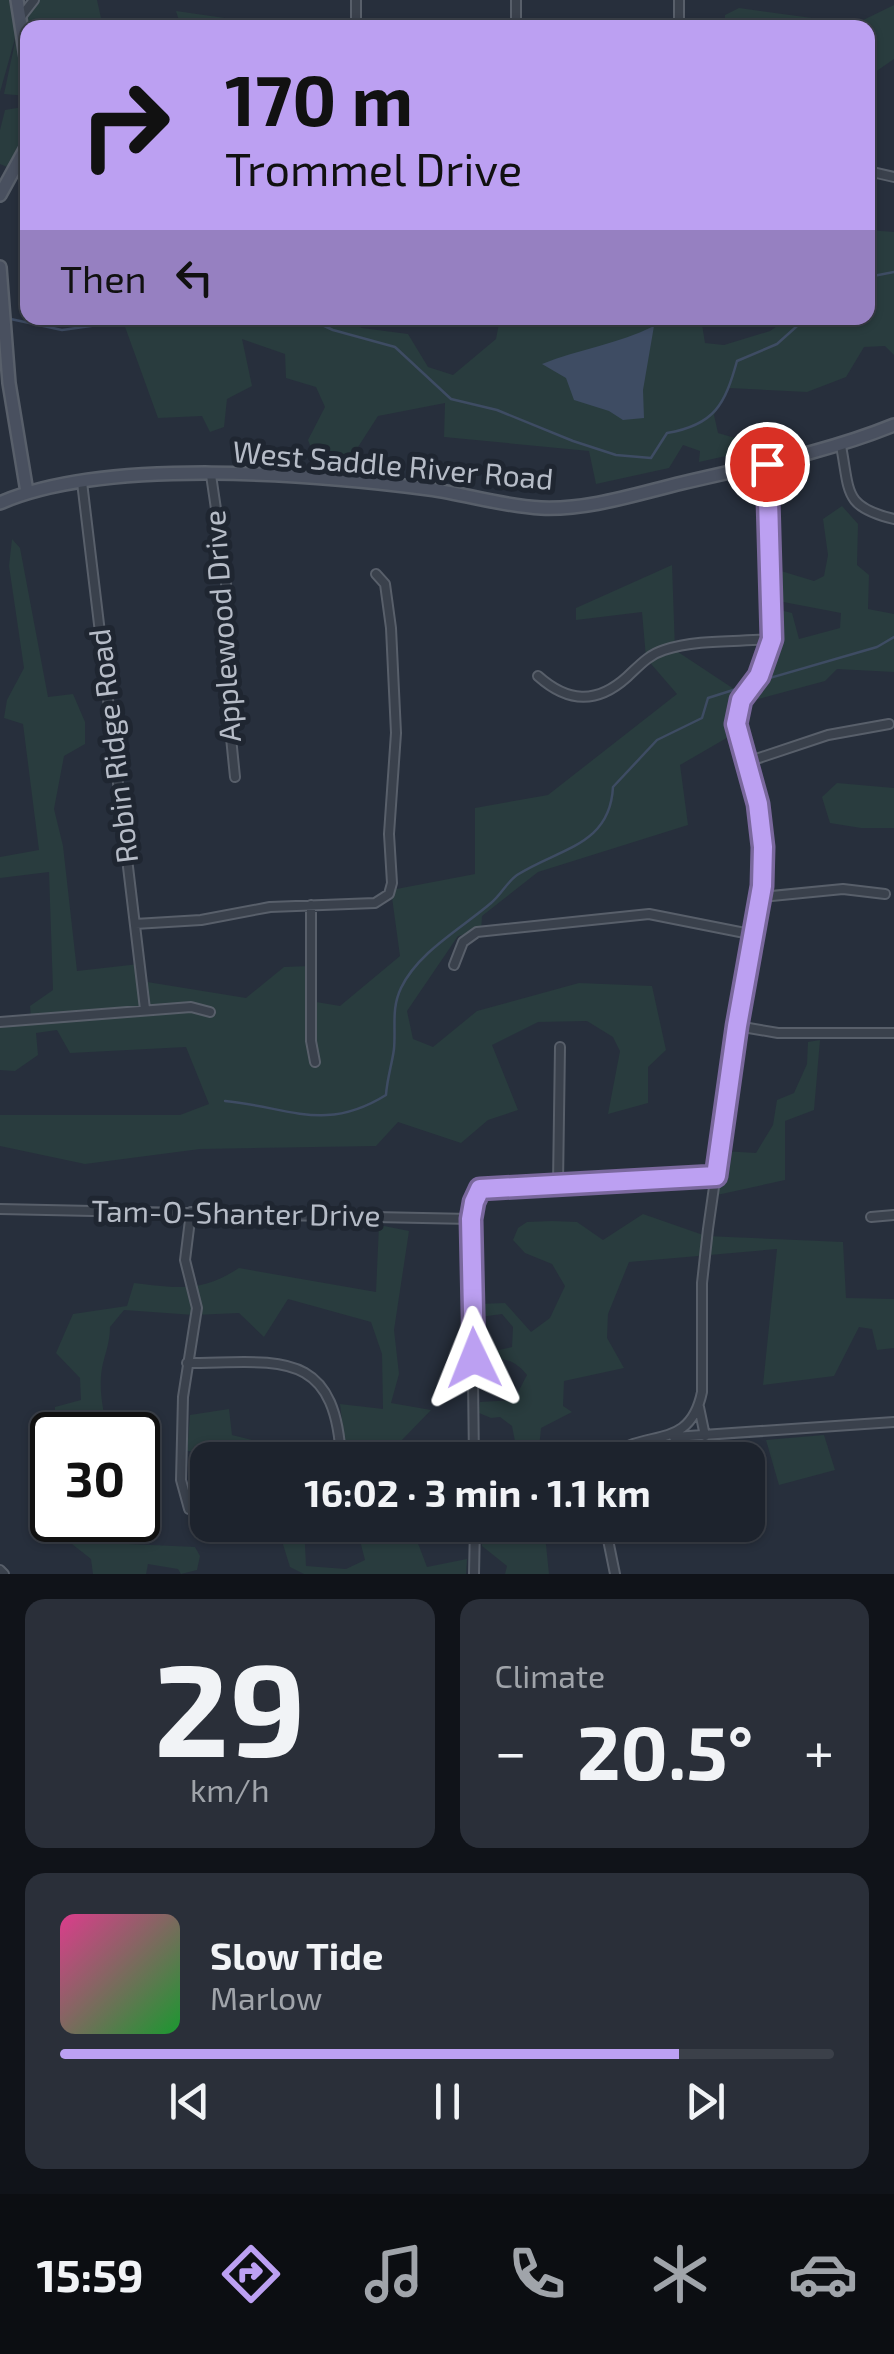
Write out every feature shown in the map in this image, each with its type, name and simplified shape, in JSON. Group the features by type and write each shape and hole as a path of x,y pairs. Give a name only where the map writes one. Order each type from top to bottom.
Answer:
{"street":[{"path":"18,0 20,18"},
{"path":"20,18 34,0"},
{"path":"2,187 20,157"},
{"path":"0,267 9,383 27,492"},
{"name":"West Saddle River Road","path":"0,503 27,492 82,482 211,475 276,476 419,488 510,505 584,506 841,446 894,425"},
{"path":"841,446 854,501 864,511 894,519"},
{"path":"705,1436 699,1406 703,1376 702,1283 737,1026 761,898 761,826 736,724 738,708 772,639 767,464"},
{"name":"Applewood Drive","path":"211,475 226,577 227,698 235,777"},
{"name":"Robin Ridge Road","path":"82,482 145,1010"},
{"path":"135,924 183,922 270,907 375,903 389,894 396,733 391,628 385,584 376,574"},
{"path":"538,676 564,694 594,696 666,649 772,639"},
{"path":"747,762 828,735 889,724"},
{"path":"761,898 843,888 885,894"},
{"path":"311,905 311,1041 315,1062"},
{"path":"454,965 463,942 477,932 617,916 649,914 755,934"},
{"path":"0,1022 192,1007 210,1012"},
{"path":"737,1026 778,1033 894,1033"},
{"path":"558,1184 560,1047"},
{"path":"474,1442 471,1219 480,1189 716,1176"},
{"name":"Tam-O-Shanter Drive","path":"0,1209 471,1219"},
{"path":"190,1212 185,1260 196,1298 182,1397 181,1480 190,1510"},
{"path":"871,1216 894,1215"},
{"path":"187,1364 282,1363 309,1374 328,1397 337,1442"},
{"path":"664,1438 685,1427 699,1406"},
{"path":"645,1442 894,1422"},
{"path":"474,1574 475,1542"},
{"path":"609,1542 615,1574"}],"shaded area":[{"path":"0,0 24,0 19,17 34,0 97,0 101,20 20,20 20,95 4,94 18,28 0,92"},
{"path":"894,5 894,59 875,72 875,20 863,20"},
{"path":"739,8 815,20 725,20 725,15"},
{"path":"176,11 238,20 179,20"},
{"path":"20,108 20,172 0,164 0,130 5,110"},
{"path":"875,231 894,232 894,355 885,346 864,347 846,377 807,392 729,388 714,415 718,433 766,447 699,462 700,451 683,445 669,468 596,484 589,451 444,437 445,403 378,416 349,461 315,458 308,440 325,407 316,387 286,378 285,354 242,339 252,386 227,399 224,427 210,432 202,416 158,418 124,325 355,325 408,334 428,367 453,375 496,339 499,325 702,325 705,343 724,345 779,325 875,325"},
{"path":"842,506 858,524 857,565 869,575 868,609 894,614 894,672 837,669 825,681 736,705 737,732 680,765 688,825 538,872 482,916 481,931 458,936 407,1011 413,1039 433,1047 477,1011 579,983 652,986 666,1050 648,1067 648,1103 608,1114 620,1051 613,1037 587,1021 538,1022 492,1045 518,1110 488,1120 461,1143 398,1122 376,1146 200,1149 85,1164 0,1146 0,1115 180,1115 209,1104 186,1047 70,1053 57,1030 36,1033 38,1055 15,1071 0,1070 0,1019 31,1018 30,1006 53,990 49,872 0,878 0,857 39,850 23,724 4,718 7,700 24,668 9,566 12,539 20,548 48,697 73,694 85,722 85,744 64,756 54,809 63,846 77,971 139,964 141,981 246,998 284,967 310,966 310,1001 340,1006 400,956 391,890 475,874 475,808 548,795 677,694 646,658 642,612 576,620 576,608 672,565 675,650 740,693 774,638 772,608 792,613 799,639 840,628 841,613 778,601 781,571 814,581 824,576 828,555 823,519"},
{"path":"837,783 894,788 894,828 830,823 822,797"},
{"path":"820,1040 814,1110 785,1121 785,1180 717,1195 723,1151 756,1153 773,1125 777,1100 794,1093 807,1064 808,1042"},
{"path":"643,1214 706,1236 843,1242 846,1298 894,1299 894,1348 877,1350 872,1329 859,1327 834,1376 763,1385 777,1249 629,1262 608,1314 607,1338 624,1368 564,1381 563,1406 572,1412 541,1428 540,1442 515,1442 512,1426 500,1417 479,1413 480,1402 514,1400 527,1375 506,1360 479,1360 477,1345 499,1350 512,1347 513,1327 502,1314 480,1317 479,1304 505,1303 531,1332 550,1318 565,1286 552,1264 525,1253 513,1240 518,1228 527,1222 577,1222 603,1240"},
{"path":"379,1225 409,1231 394,1330 399,1374 391,1403 431,1410 401,1442 345,1442 340,1404 383,1409 382,1354 371,1322 288,1299 264,1337 239,1313 194,1315 124,1310 110,1327 102,1368 104,1412 55,1412 55,1407 81,1400 80,1378 56,1353 73,1314 127,1306 134,1283 200,1285 239,1268 376,1292"},
{"path":"229,1409 232,1435 260,1442 190,1442 187,1451 190,1415"},
{"path":"824,1435 835,1470 779,1485 766,1440"},
{"path":"282,1542 305,1542 306,1566 346,1569 365,1560 360,1542 417,1542 427,1567 467,1559 466,1574 304,1574 290,1567"},
{"path":"482,1542 546,1542 549,1574 505,1574 507,1566"},
{"path":"72,1544 195,1547 200,1556 197,1570 181,1574 178,1569 148,1564 146,1574 93,1574 91,1559"}],"water":[{"path":"654,326 643,390 644,418 623,420 609,411 574,400 566,378 542,364 627,337"}],"waterway":[{"path":"875,276 894,272"},
{"path":"6,318 20,321"},
{"path":"39,325 62,330 98,325"},
{"path":"322,325 395,347 451,399 497,410 616,455 651,458 667,433 696,424 716,410 737,361 777,344 798,325"},
{"path":"756,682 877,647 894,637"},
{"path":"225,1101 325,1115 344,1113 386,1095 396,1003 418,963 491,903 517,875 592,834 610,807 613,787 657,740 702,718 708,698 749,685"}],"route":[{"path":"474,1358 471,1219 480,1189 716,1176 762,886 758,804 736,724 741,700 759,676 772,639 767,464"}]}
